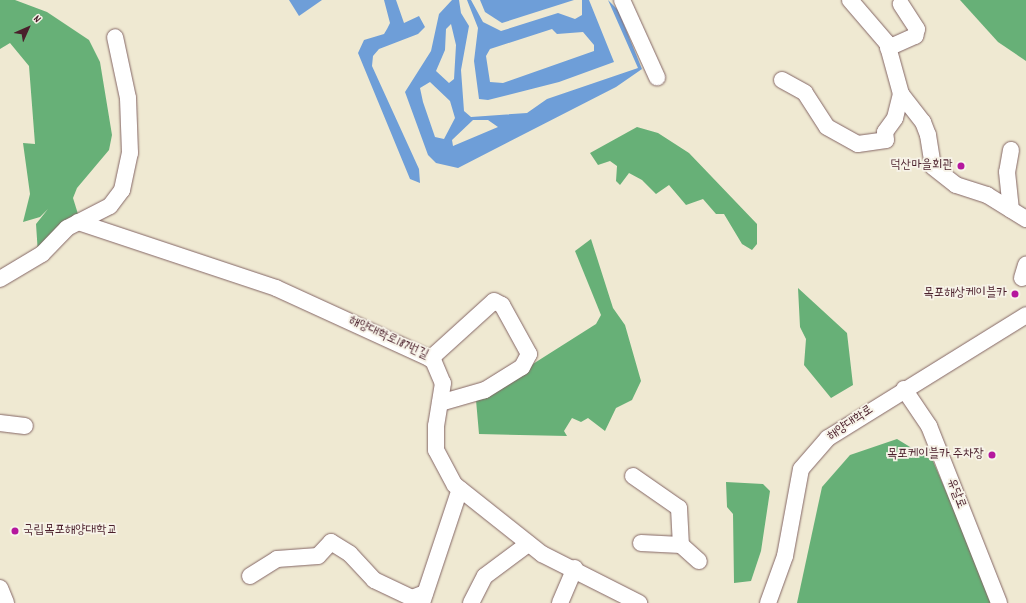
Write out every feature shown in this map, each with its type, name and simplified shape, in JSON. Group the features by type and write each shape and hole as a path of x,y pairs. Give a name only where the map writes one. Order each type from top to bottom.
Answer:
{"street":[{"path":"622,0 657,77"},
{"path":"850,0 888,48 901,94 923,122 933,166 956,184 987,196 1026,219"},
{"path":"888,48 915,36 917,29 901,4"},
{"path":"0,279 42,254 67,228 110,206 127,177 128,98 115,37"},
{"path":"782,80 805,93 827,127 858,144 886,140 885,132 895,118 901,94"},
{"path":"1011,150 1007,172 1011,210"},
{"name":"해양대학로187번길","path":"78,222 276,288 430,359 442,375 440,403 436,426 436,450 445,472 460,489 528,544 639,603"},
{"path":"430,359 494,301 502,305 529,354 522,367 486,390 440,403"},
{"name":"해양대학로","path":"768,603 785,556 801,469 828,438 904,389 1026,315"},
{"name":"유달로","path":"904,389 929,426 999,603"},
{"path":"0,423 25,426"},
{"path":"633,476 679,508 681,545"},
{"path":"250,576 277,559 318,556 331,542 350,554 374,580 412,598 423,598 460,489"},
{"path":"641,543 681,545 699,561"},
{"path":"471,603 485,576 528,544"},
{"path":"560,603 575,568"},
{"path":"0,588 6,603"}],"green space":[{"path":"0,0 15,0 47,12 89,40 100,62 112,135 109,150 77,188 73,198 78,214 38,254 36,224 48,209 40,217 23,222 30,194 23,143 35,144 29,66 10,43 0,49"},
{"path":"960,0 1026,0 1026,61 998,42"},
{"path":"637,127 658,133 689,153 757,224 757,244 752,250 742,244 724,214 716,214 703,199 686,205 669,185 656,194 642,180 629,173 620,185 616,181 617,166 610,161 598,165 590,153"},
{"path":"591,239 613,308 625,325 641,381 632,400 616,408 605,431 588,418 581,422 572,418 564,431 567,436 479,434 476,400 596,324 601,315 575,251"},
{"path":"798,288 847,333 853,385 831,398 804,365 806,339 800,327"},
{"path":"897,439 933,461 994,603 797,603 822,487 850,455"},
{"path":"726,482 763,484 770,491 761,551 751,581 734,583 733,514 727,507"}],"water":[{"path":"289,0 322,0 299,16"},
{"path":"384,0 396,0 404,23 419,16 425,27 418,34 379,49 373,56 372,66 419,169 420,183 410,179 358,53 364,40 384,34 390,23"},
{"path":"452,0 459,0 461,13 469,26 461,70 464,111 471,117 527,113 547,99 638,68 608,0 618,10 642,69 616,87 458,168 436,163 428,155 405,92 431,51 439,14","holes":["451,24 456,45 454,79 449,83 436,71 445,50 446,29","430,82 450,101 455,118 444,139 435,137 423,102 420,88","473,120 488,120 498,127 453,146 452,140"]},
{"path":"467,0 471,0 483,22 501,31 558,13 575,19 582,15 582,0 589,0 614,62 559,82 488,100 479,99 474,61 478,28","holes":["552,29 557,34 583,32 594,45 594,51 503,83 490,82 486,56 490,49"]},
{"path":"480,0 574,0 502,23 485,12"}],"place":[{"name":"덕산마을회관","path":"961,166"},
{"name":"목포해상케이블카","path":"1015,294"},
{"name":"목포케이블카 주차장","path":"992,455"},
{"name":"국립목포해양대학교","path":"15,531"}]}
